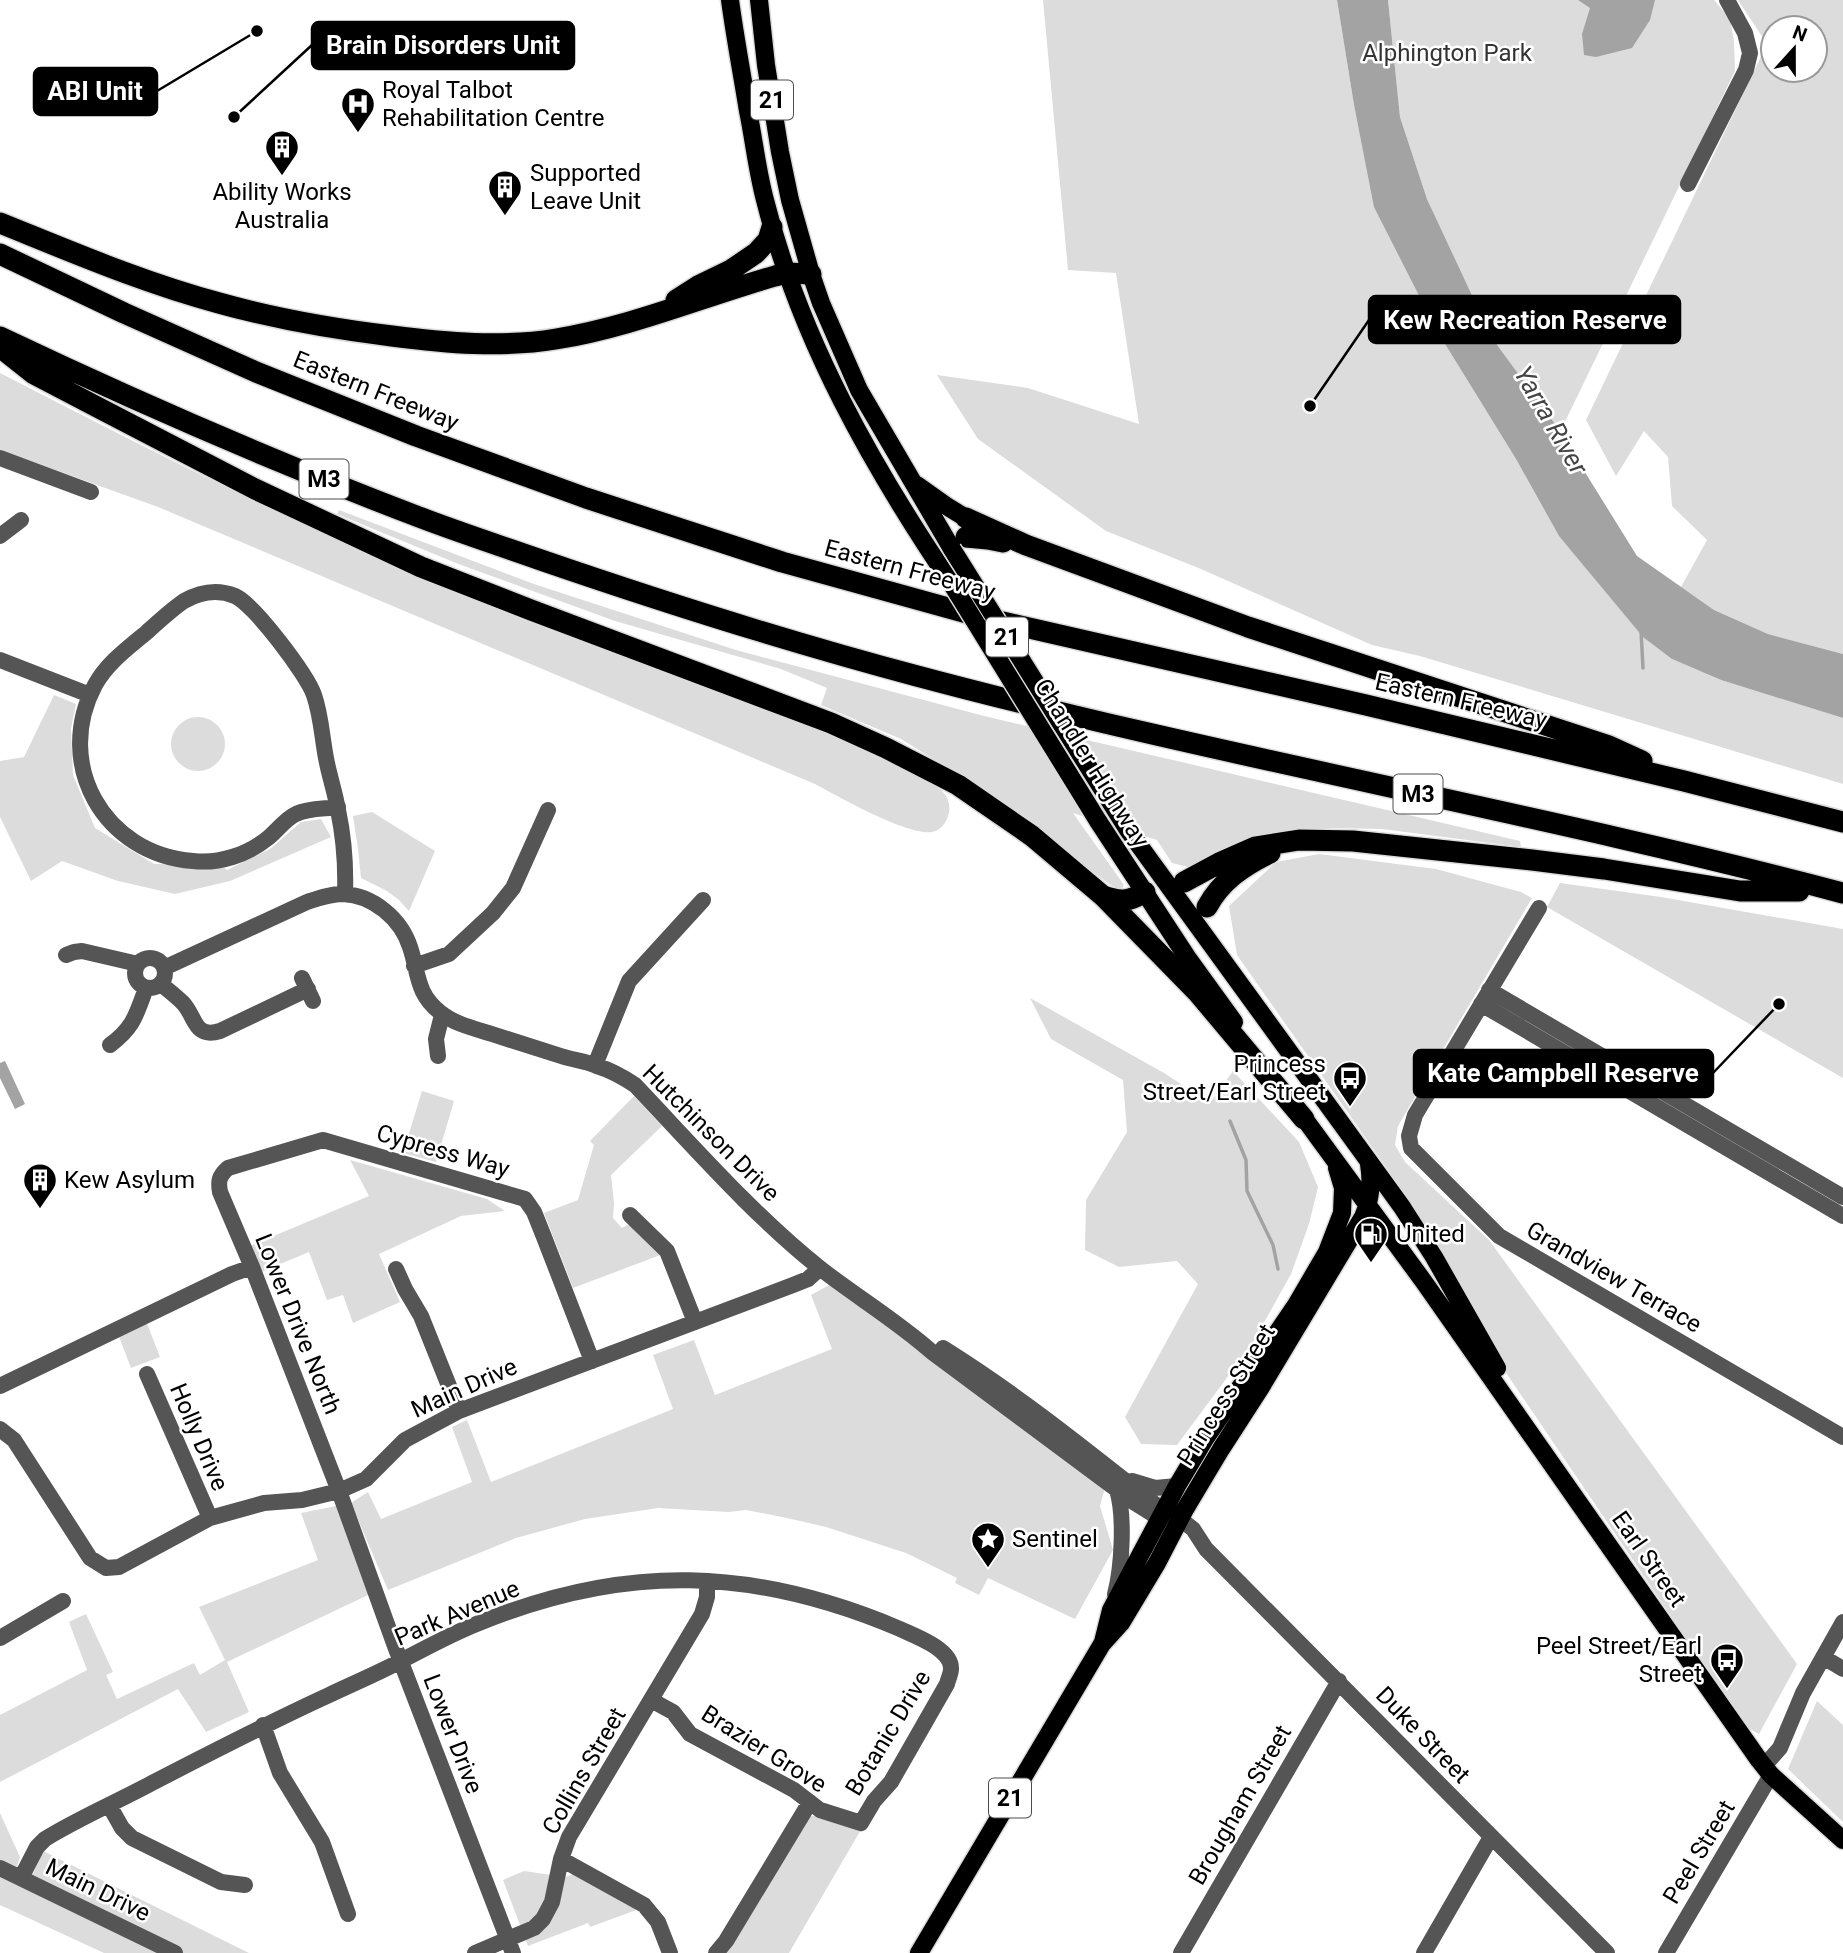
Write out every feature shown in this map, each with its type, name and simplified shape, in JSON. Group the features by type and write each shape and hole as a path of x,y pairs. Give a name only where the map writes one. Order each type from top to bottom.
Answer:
{"highway":[{"path":"0,223 136,276 220,304 357,332 439,341 514,344 553,340 654,315 787,273 810,274"},
{"path":"654,315 756,253 768,240 772,227"},
{"name":"Eastern Freeway","path":"0,254 244,366 416,436 586,498 782,562 981,617 1366,705 1843,822"},
{"name":"M3","path":"0,337 199,427 420,518 625,589 764,633 917,676 1156,736 1666,849 1840,892"},
{"path":"0,348 34,374 125,422 255,489 421,567 784,704 886,748 958,785 1001,813 1103,896 1198,993 1304,1119"},
{"path":"956,539 1026,545 1248,627 1609,746 1684,781"},
{"path":"1177,885 1255,846 1298,840 1327,840 1532,860 1740,891 1840,892"},
{"path":"1207,907 1235,873 1252,862 1291,846 1327,840"},
{"path":"1103,896 1122,901 1133,900 1145,892"}],"main road":[{"name":"Chandler Highway","path":"730,0 759,174 772,227 808,330 833,384 920,538 953,586 1098,821 1187,957 1368,1205"},
{"name":"Chandler Highway","path":"759,0 766,65 790,200 810,274 859,390 914,483 956,539 1128,830 1177,885 1200,930 1369,1164"},
{"path":"914,483 948,507 956,539 946,557 953,586"},
{"path":"1145,892 1177,885"},
{"path":"1200,930 1207,907"},
{"name":"Princess Street","path":"1102,1643 1111,1610 1177,1486 1205,1439 1296,1306 1327,1252 1341,1219 1343,1201 1341,1177 1334,1158"},
{"name":"Princess Street","path":"919,1953 1102,1643 1121,1623 1221,1449 1333,1269 1368,1205 1371,1181 1369,1164"},
{"name":"Earl Street","path":"1369,1164 1402,1207 1434,1257 1552,1462"},
{"name":"Earl Street","path":"1368,1205 1552,1462 1745,1742 1768,1770 1843,1840"},
{"path":"1161,1514 1177,1525"}],"street":[{"path":"1688,184 1746,70 1750,53 1745,33 1727,0"},
{"path":"0,458 91,492"},
{"path":"0,536 21,520"},
{"path":"110,1045 131,1026 157,980 160,962 144,959 135,971 141,986 157,980 307,902 327,895 345,894 346,864 338,807 311,688 299,668 254,612 236,596 219,592 189,598 112,662 100,676 90,695 81,723 79,742 87,783 100,809 122,835 142,847 167,856 194,861 227,859 267,840 294,814 338,807"},
{"path":"0,660 90,695"},
{"path":"414,966 449,954 493,913 513,888 548,810"},
{"name":"Hutchinson Drive","path":"345,894 366,900 387,912 401,927 410,947 419,986 430,1003 442,1014 476,1029 564,1058 595,1065 635,1085 748,1203 820,1268 906,1330 939,1346 1004,1387 1054,1424 1117,1482 1161,1514"},
{"path":"595,1065 629,981 703,900"},
{"path":"1485,997 1539,908"},
{"path":"66,955 82,951 138,964"},
{"path":"157,980 184,1004 197,1027 209,1033 220,1031 308,989"},
{"path":"1485,997 1843,1197"},
{"path":"1485,997 1843,1216"},
{"name":"Grandview Terrace","path":"1485,997 1415,1115 1409,1136 1411,1148 1499,1236 1843,1437"},
{"path":"438,1056 436,1040 442,1014"},
{"name":"Cypress Way","path":"221,1174 228,1168 323,1140 525,1199 534,1212 592,1361"},
{"name":"Lower Drive North","path":"221,1174 220,1192 252,1266 339,1491"},
{"path":"630,1215 667,1251 695,1322"},
{"path":"0,1386 252,1266"},
{"name":"Main Drive","path":"0,1429 14,1440 90,1558 106,1568 120,1566 210,1518 264,1503 302,1500 339,1491 366,1479 405,1440 459,1411 793,1285 808,1279 820,1268"},
{"path":"396,1269 421,1316 459,1411"},
{"name":"Holly Drive","path":"147,1374 210,1518"},
{"path":"1111,1610 1120,1563 1117,1482"},
{"name":"Hutchinson Drive","path":"1117,1482 1155,1488 1177,1486"},
{"name":"Lower Drive","path":"339,1491 510,1947"},
{"name":"Duke Street","path":"1177,1525 1193,1529 1206,1549 1607,1953"},
{"name":"Park Avenue","path":"21,1878 40,1843 109,1805 263,1726 481,1622 571,1593 631,1582 678,1579 741,1584 788,1592 896,1628 932,1644 944,1653 951,1665"},
{"name":"Collins Street","path":"475,1953 510,1947 543,1919 552,1902 561,1859 574,1828 702,1614 707,1597 707,1580"},
{"path":"0,1638 63,1601"},
{"name":"Peel Street","path":"1666,1953 1780,1748 1802,1693 1843,1622"},
{"path":"1823,1657 1843,1669"},
{"name":"Botanic Drive","path":"861,1823 874,1801 891,1782 947,1684 951,1665"},
{"name":"Brougham Street","path":"1181,1953 1339,1681"},
{"name":"Brazier Grove","path":"651,1700 673,1712 690,1734 793,1790 814,1807 826,1814 861,1823"},
{"path":"263,1726 284,1781 322,1842 348,1914"},
{"path":"716,1953 726,1941 810,1802"},
{"path":"109,1805 122,1828 132,1838 221,1882 245,1885"},
{"path":"1424,1953 1491,1837"},
{"path":"561,1859 644,1905 658,1922 670,1953"},
{"name":"Main Drive","path":"0,1868 175,1953"}],"green space":[{"path":"1043,0 1337,0 1354,105 1375,207 1437,331 1516,459 1559,536 1672,659 1721,680 1843,718 1843,784 1420,656 1372,645 1201,569 1106,531 978,439 937,375 1028,388 1139,424 1116,273 1068,270"},
{"name":"Alphington Park","path":"1388,0 1714,0 1730,19 1735,71 1560,432 1492,338 1427,199 1400,117"},
{"path":"1738,0 1843,0 1843,654 1768,634 1714,610 1681,587 1707,540 1672,506 1668,457 1644,431 1616,476 1586,420 1759,61 1759,84 1829,84 1829,14 1759,14 1759,32"},
{"path":"0,373 192,471 388,563 600,648 775,711 865,749 940,789 949,804 947,819 940,828 932,832 921,832 890,822 815,784 158,507 0,450"},
{"path":"339,510 534,584 736,650 984,716 1520,841 1521,847 1382,829 1332,828 1259,835 1188,867 1172,863 1157,840 1073,813 1124,885 1121,891 991,795 901,739 821,705 827,688 781,669 615,621 456,563 337,514"},
{"path":"54,695 76,704 71,729 73,775 95,828 154,864 221,865 227,870 270,849 301,822 321,819 331,837 230,881 175,894 118,881 62,861 31,881 0,817 0,761 24,757"},
{"path":"198,717 217,725 225,744 217,763 198,771 179,763 171,744 179,725"},
{"path":"372,812 435,851 409,911 387,891 361,878 353,816"},
{"path":"1319,854 1436,869 1521,892 1532,898 1398,1126 1395,1145 1405,1162 1489,1240 1797,1664 1759,1734 1746,1727 1498,1361 1443,1253 1237,955 1229,906 1276,862"},
{"path":"1560,883 1661,897 1843,929 1843,1078 1547,907"},
{"path":"1030,998 1164,1073 1210,1103 1233,1071 1299,1142 1318,1187 1309,1224 1291,1274 1252,1344 1177,1445 1141,1444 1125,1417 1198,1284 1177,1261 1119,1267 1085,1250 1086,1200 1127,1132 1123,1080 1051,1039"},
{"path":"422,1091 454,1101 436,1162 403,1153"},
{"path":"634,1096 662,1126 611,1175 613,1218 622,1228 633,1225 663,1254 573,1288 544,1213 578,1200 594,1145 590,1141"},
{"path":"350,1160 487,1199 505,1211 461,1216 379,1254 400,1302 353,1323 343,1295 327,1300 309,1252 254,1275 243,1249 369,1196"},
{"path":"831,1284 1106,1484 1100,1506 1113,1550 1075,1619 988,1578 979,1595 955,1583 957,1578 906,1553 826,1527 746,1510 729,1512 658,1508 585,1519 516,1538 388,1590 351,1503 368,1492 381,1519 472,1482 452,1427 467,1420 491,1482 673,1409 653,1355 694,1340 715,1395 832,1349 811,1295"},
{"path":"146,1321 160,1357 131,1368 118,1334"},
{"path":"336,1506 370,1594 227,1662 249,1712 206,1732 178,1689 0,1782 0,1715 87,1670 69,1622 86,1614 113,1672 106,1675 117,1699 194,1663 200,1675 225,1660 199,1607 318,1560 301,1513"},
{"path":"1817,1701 1843,1725 1843,1822 1788,1769"},
{"path":"0,1813 20,1857 17,1866 33,1874 43,1851 249,1953 104,1953 0,1905"},
{"path":"810,1816 862,1828 789,1953 724,1953"},
{"path":"524,1871 565,1877 573,1874 639,1909 590,1927 588,1923 528,1946 503,1880"}],"water":[{"name":"Yarra River","path":"1337,0 1388,0 1400,117 1427,199 1492,338 1555,424 1637,556 1714,610 1768,634 1843,654 1843,718 1721,680 1672,659 1643,637 1559,536 1516,459 1437,331 1374,207"},
{"path":"1578,0 1655,0 1650,20 1632,48 1596,57 1584,55 1582,34 1590,8"},
{"path":"5,1061 25,1104 15,1109 0,1078 0,1063"}],"waterway":[{"path":"1641,631 1643,668"},
{"path":"1230,1121 1246,1160 1247,1191 1273,1245 1278,1269"}],"place":[{"name":"ABI Unit","path":"257,31"},
{"name":"Brain Disorders Unit","path":"234,117"},
{"name":"Royal Talbot Rehabilitation Centre","path":"358,134"},
{"name":"Ability Works Australia","path":"282,177"},
{"name":"Supported Leave Unit","path":"505,217"},
{"name":"Kew Recreation Reserve","path":"1310,406"},
{"name":"Kate Campbell Reserve","path":"1779,1004"},
{"name":"Princess Street/Earl Street","path":"1350,1108"},
{"name":"Kew Asylum","path":"40,1210"},
{"name":"United","path":"1371,1264"},
{"name":"Sentinel","path":"988,1569"},
{"name":"Peel Street/Earl Street","path":"1727,1690"}]}
